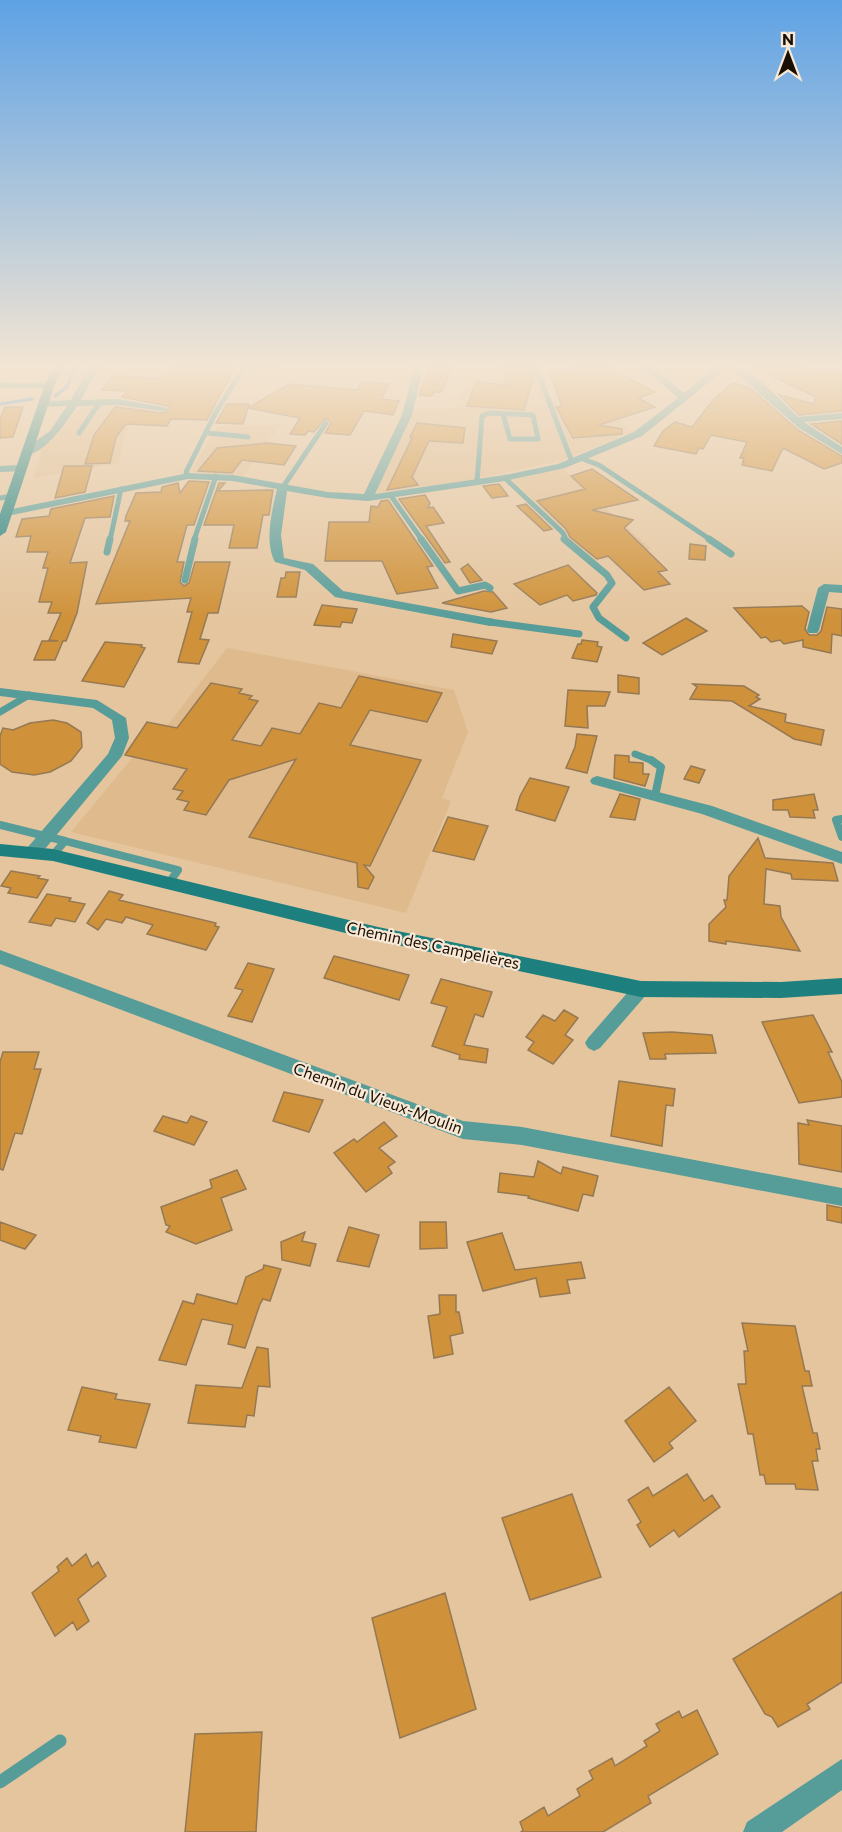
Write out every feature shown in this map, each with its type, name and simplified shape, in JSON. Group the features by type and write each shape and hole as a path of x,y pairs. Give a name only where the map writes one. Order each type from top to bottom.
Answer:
{"main road":[{"path":"0,532 7,513 6,497 26,453"},
{"name":"Chemin des Campelières","path":"0,838 20,842 32,851"},
{"name":"Chemin des Campelières","path":"0,850 12,852 59,848 170,883 378,934 641,989 781,990 842,986"}],"street":[{"path":"26,453 30,450"},
{"path":"368,498 390,450"},
{"path":"7,513 188,476 216,476 328,495 368,498 392,496 505,478 576,460 599,450"},
{"path":"0,469 21,468"},
{"path":"283,487 275,554 279,560 309,567 339,594 490,622"},
{"path":"813,630 824,588 842,589"},
{"path":"0,692 97,704 119,718 122,738 115,756 47,837 32,851"},
{"path":"597,781 629,792 656,796 717,813 842,858"},
{"name":"Chemin du Vieux-Moulin","path":"0,957 463,1130 522,1136 842,1197"},
{"path":"594,1043 641,989"},
{"path":"757,1832 842,1773"}],"lane":[{"path":"188,476 186,472 198,450"},
{"path":"283,487 308,450"},
{"path":"477,482 479,450"},
{"path":"572,450 576,460 599,465 731,554"},
{"path":"185,580 198,524 216,476"},
{"path":"505,478 563,533 564,539 607,575 612,583 593,607 599,618 626,638"},
{"path":"107,552 122,489"},
{"path":"392,496 458,591 485,585 490,588"},
{"path":"490,622 579,634"},
{"path":"0,712 29,695"},
{"path":"635,754 650,759 661,767 656,796"},
{"path":"842,819 836,820 842,837"},
{"path":"0,825 47,837 59,848"},
{"path":"0,1782 60,1741"}],"shaded area":[{"path":"41,450 121,450 119,463 34,478"},
{"path":"203,450 262,450 243,476 191,472"},
{"path":"394,450 587,450 563,460 466,481 375,493"},
{"path":"562,468 651,549 589,562 567,544 565,532 513,480"},
{"path":"227,648 454,690 468,732 442,798 451,801 406,913 71,832 133,757 123,754 147,722 167,726"}],"building":[{"path":"89,450 113,450 110,463 85,464"},
{"path":"215,450 293,450 284,465 242,460 232,473 198,471"},
{"path":"406,450 425,450 412,477 418,485 387,490"},
{"path":"678,450 698,450 696,454"},
{"path":"743,450 782,450 772,471 742,465 744,458 740,458"},
{"path":"788,450 833,450 842,456 842,463 824,469"},
{"path":"64,466 92,466 85,492 55,498"},
{"path":"592,469 638,500 592,510 633,520 624,528 667,570 658,572 670,584 644,590 608,556 597,559 570,537 566,529 537,501 585,489 571,476"},
{"path":"189,481 209,482 194,525 187,525 177,562 184,562 180,582 184,586 189,583 195,562 230,562 218,613 208,613 200,639 209,640 199,664 178,662 192,612 187,612 191,598 96,604 130,521 125,521 136,493 161,492 162,487 178,483 180,493"},
{"path":"219,483 225,483 218,491 273,490 269,515 263,515 257,548 229,548 234,525 204,525"},
{"path":"499,484 508,496 492,498 483,486"},
{"path":"425,495 430,503 428,508 433,507 444,523 426,526 450,562 445,563 399,499"},
{"path":"114,496 110,517 85,518 70,563 87,562 77,613 66,641 63,641 55,660 34,660 42,641 58,641 49,640 61,613 48,613 52,602 39,602 48,568 43,568 48,552 27,552 31,536 16,537 22,519 49,516 51,509"},
{"path":"388,500 433,566 427,567 438,588 397,594 382,561 325,561 329,522 369,522 371,506 378,507 381,501"},
{"path":"526,504 552,529 544,531 517,506"},
{"path":"690,544 706,546 705,560 689,559"},
{"path":"468,564 482,580 470,583 461,569"},
{"path":"568,565 597,593 596,595 573,601 567,595 540,605 514,584"},
{"path":"286,572 300,572 296,597 277,597 281,578 285,578"},
{"path":"484,591 493,592 507,608 491,612 442,603"},
{"path":"322,605 357,609 352,623 342,622 340,627 314,625"},
{"path":"802,606 809,612 805,629 809,635 817,635 821,631 827,607 842,609 842,636 832,634 831,653 803,647 803,640 784,644 780,640 771,642 766,637 761,638 734,608"},
{"path":"686,618 707,631 662,655 643,643"},
{"path":"453,634 497,641 492,654 451,647"},
{"path":"582,640 598,642 597,646 602,647 597,662 572,658"},
{"path":"105,642 142,645 141,647 145,648 124,687 82,681"},
{"path":"618,675 639,678 639,694 618,692"},
{"path":"359,676 442,693 427,722 370,710 350,745 421,760 370,866 364,865 374,877 368,889 358,887 357,863 249,837 296,759 229,780 206,815 184,810 189,802 177,799 183,791 173,789 187,769 125,755 147,722 177,728 211,683 242,689 239,693 252,696 249,699 258,701 232,740 261,746 272,728 300,734 319,703 341,708"},
{"path":"693,684 744,686 759,695 756,697 760,699 749,706 786,714 785,722 824,730 821,745 794,739 732,701 690,699 697,687"},
{"path":"568,690 610,692 605,706 587,706 588,728 565,726"},
{"path":"53,720 67,723 81,732 82,747 71,761 50,772 34,775 12,772 0,764 0,736 3,728 13,730 30,723"},
{"path":"577,734 597,736 587,773 566,768 575,747"},
{"path":"615,755 629,756 629,762 643,763 643,774 649,774 645,786 614,778"},
{"path":"691,766 705,770 699,783 684,779"},
{"path":"530,778 569,787 555,821 516,810 520,796"},
{"path":"620,794 640,799 635,820 610,817"},
{"path":"814,794 818,810 813,810 815,818 790,817 788,810 773,810 773,800"},
{"path":"448,817 488,826 474,860 433,851"},
{"path":"758,838 765,858 833,863 838,881 792,879 791,874 766,869 764,904 780,906 781,917 800,951 726,941 726,944 709,941 709,924 726,907 724,900 727,900 729,876"},
{"path":"11,871 40,876 38,878 48,880 37,898 8,893 11,888 1,886"},
{"path":"109,891 123,895 119,900 216,923 215,926 219,927 206,950 147,934 153,925 126,917 122,923 106,919 98,930 87,923"},
{"path":"47,894 71,898 69,901 85,904 75,922 56,918 51,926 29,922"},
{"path":"334,956 409,975 399,1000 324,978"},
{"path":"248,963 274,969 252,1022 228,1016 243,990 235,988"},
{"path":"441,979 492,992 483,1017 475,1014 464,1045 488,1049 486,1063 459,1059 460,1055 432,1046 447,1007 431,1003"},
{"path":"564,1010 578,1018 565,1035 573,1040 553,1064 528,1050 534,1042 526,1037 543,1015 555,1021"},
{"path":"813,1015 832,1052 828,1052 842,1082 842,1097 799,1103 762,1022"},
{"path":"672,1032 712,1035 716,1053 665,1054 666,1059 650,1059 643,1033"},
{"path":"3,1052 39,1052 34,1069 41,1069 22,1134 15,1133 3,1170 0,1169 0,1062"},
{"path":"619,1081 675,1089 673,1106 666,1105 662,1146 611,1136"},
{"path":"284,1092 323,1100 309,1132 273,1121"},
{"path":"163,1116 187,1123 191,1116 207,1122 194,1145 154,1131"},
{"path":"807,1120 842,1126 842,1172 799,1164 798,1123 809,1125"},
{"path":"384,1122 397,1136 379,1148 395,1162 388,1167 392,1173 366,1192 334,1153 354,1139 357,1142"},
{"path":"538,1161 561,1174 563,1167 598,1176 593,1196 583,1194 578,1211 528,1198 529,1196 498,1192 500,1173 534,1177"},
{"path":"237,1170 246,1189 221,1198 232,1230 196,1244 166,1232 170,1226 166,1225 161,1207 212,1188 210,1180"},
{"path":"827,1205 842,1208 842,1223 827,1220"},
{"path":"0,1222 36,1235 25,1249 16,1246 0,1240"},
{"path":"420,1222 446,1222 447,1248 420,1249"},
{"path":"349,1227 379,1235 369,1267 337,1261"},
{"path":"305,1232 302,1241 316,1244 310,1266 282,1260 281,1242"},
{"path":"502,1233 515,1270 581,1262 585,1278 567,1280 570,1293 540,1297 536,1278 483,1291 467,1242"},
{"path":"264,1265 281,1269 270,1301 263,1299 260,1304 245,1348 228,1344 233,1325 202,1319 186,1365 159,1360 183,1301 194,1304 197,1294 237,1304 246,1277 263,1269"},
{"path":"439,1295 456,1295 456,1312 459,1312 463,1333 450,1336 453,1354 434,1358 428,1316 440,1314"},
{"path":"742,1323 795,1326 805,1371 809,1371 812,1386 802,1386 813,1433 817,1433 820,1449 816,1449 818,1461 812,1461 818,1490 796,1489 795,1484 766,1484 764,1475 760,1475 753,1434 748,1434 738,1384 746,1384 744,1351 748,1351"},
{"path":"257,1347 268,1349 270,1387 258,1386 254,1416 247,1415 245,1427 188,1423 196,1385 242,1388"},
{"path":"82,1387 117,1394 115,1399 150,1404 136,1448 99,1442 101,1436 68,1430"},
{"path":"669,1387 696,1421 669,1443 673,1448 654,1462 625,1421"},
{"path":"687,1474 704,1501 712,1495 720,1507 679,1537 674,1530 650,1547 637,1525 641,1522 628,1500 648,1487 653,1496"},
{"path":"572,1494 601,1577 530,1600 502,1518"},
{"path":"86,1554 92,1567 98,1562 106,1576 78,1599 89,1621 77,1630 73,1622 55,1636 32,1593 59,1571 57,1567 67,1558 72,1566"},
{"path":"842,1592 842,1682 807,1704 810,1709 778,1727 772,1717 765,1714 733,1659"},
{"path":"445,1593 476,1709 400,1738 372,1618"},
{"path":"697,1710 718,1754 648,1796 651,1803 603,1832 521,1832 523,1830 520,1822 544,1807 548,1816 580,1796 577,1789 593,1779 589,1771 612,1758 615,1766 647,1746 644,1741 660,1731 656,1724 679,1711 682,1718"},
{"path":"262,1732 256,1832 185,1832 195,1734"}]}
